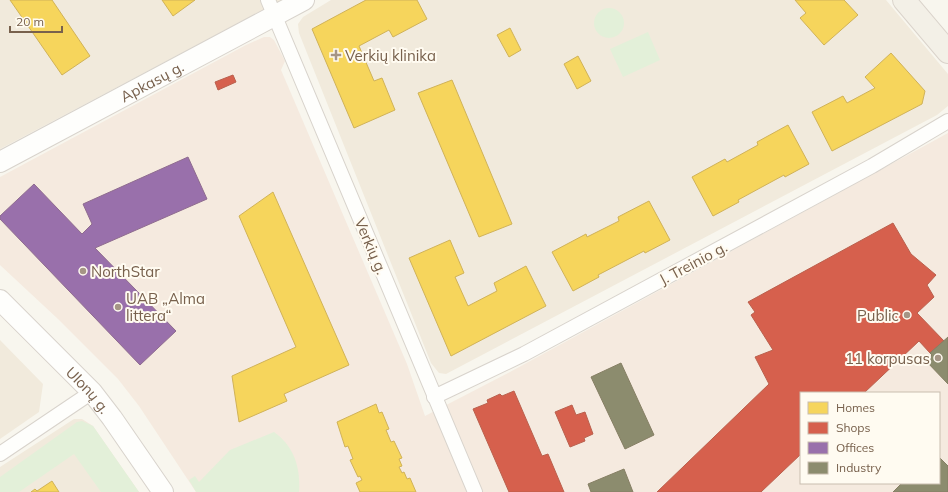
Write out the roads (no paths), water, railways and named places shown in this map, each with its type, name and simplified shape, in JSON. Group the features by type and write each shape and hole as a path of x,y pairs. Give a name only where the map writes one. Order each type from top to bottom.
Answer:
{"main road":[{"name":"Apkasų g.","path":"0,162 272,8 304,0"},
{"path":"904,0 948,52"},
{"name":"Ulonų g.","path":"0,300 92,392 112,418 163,492"}],"street":[{"name":"Verkių g.","path":"272,8 475,492"},
{"name":"J. Treinio g.","path":"434,397 524,354 872,166 948,121"},
{"path":"0,454 92,392"}],"place":[{"name":"Verkių klinika","path":"336,55"},
{"name":"NorthStar","path":"83,271"},
{"name":"UAB „Alma littera“","path":"118,307"},
{"name":"Public","path":"907,315"},
{"name":"11 korpusas","path":"938,358"}]}
